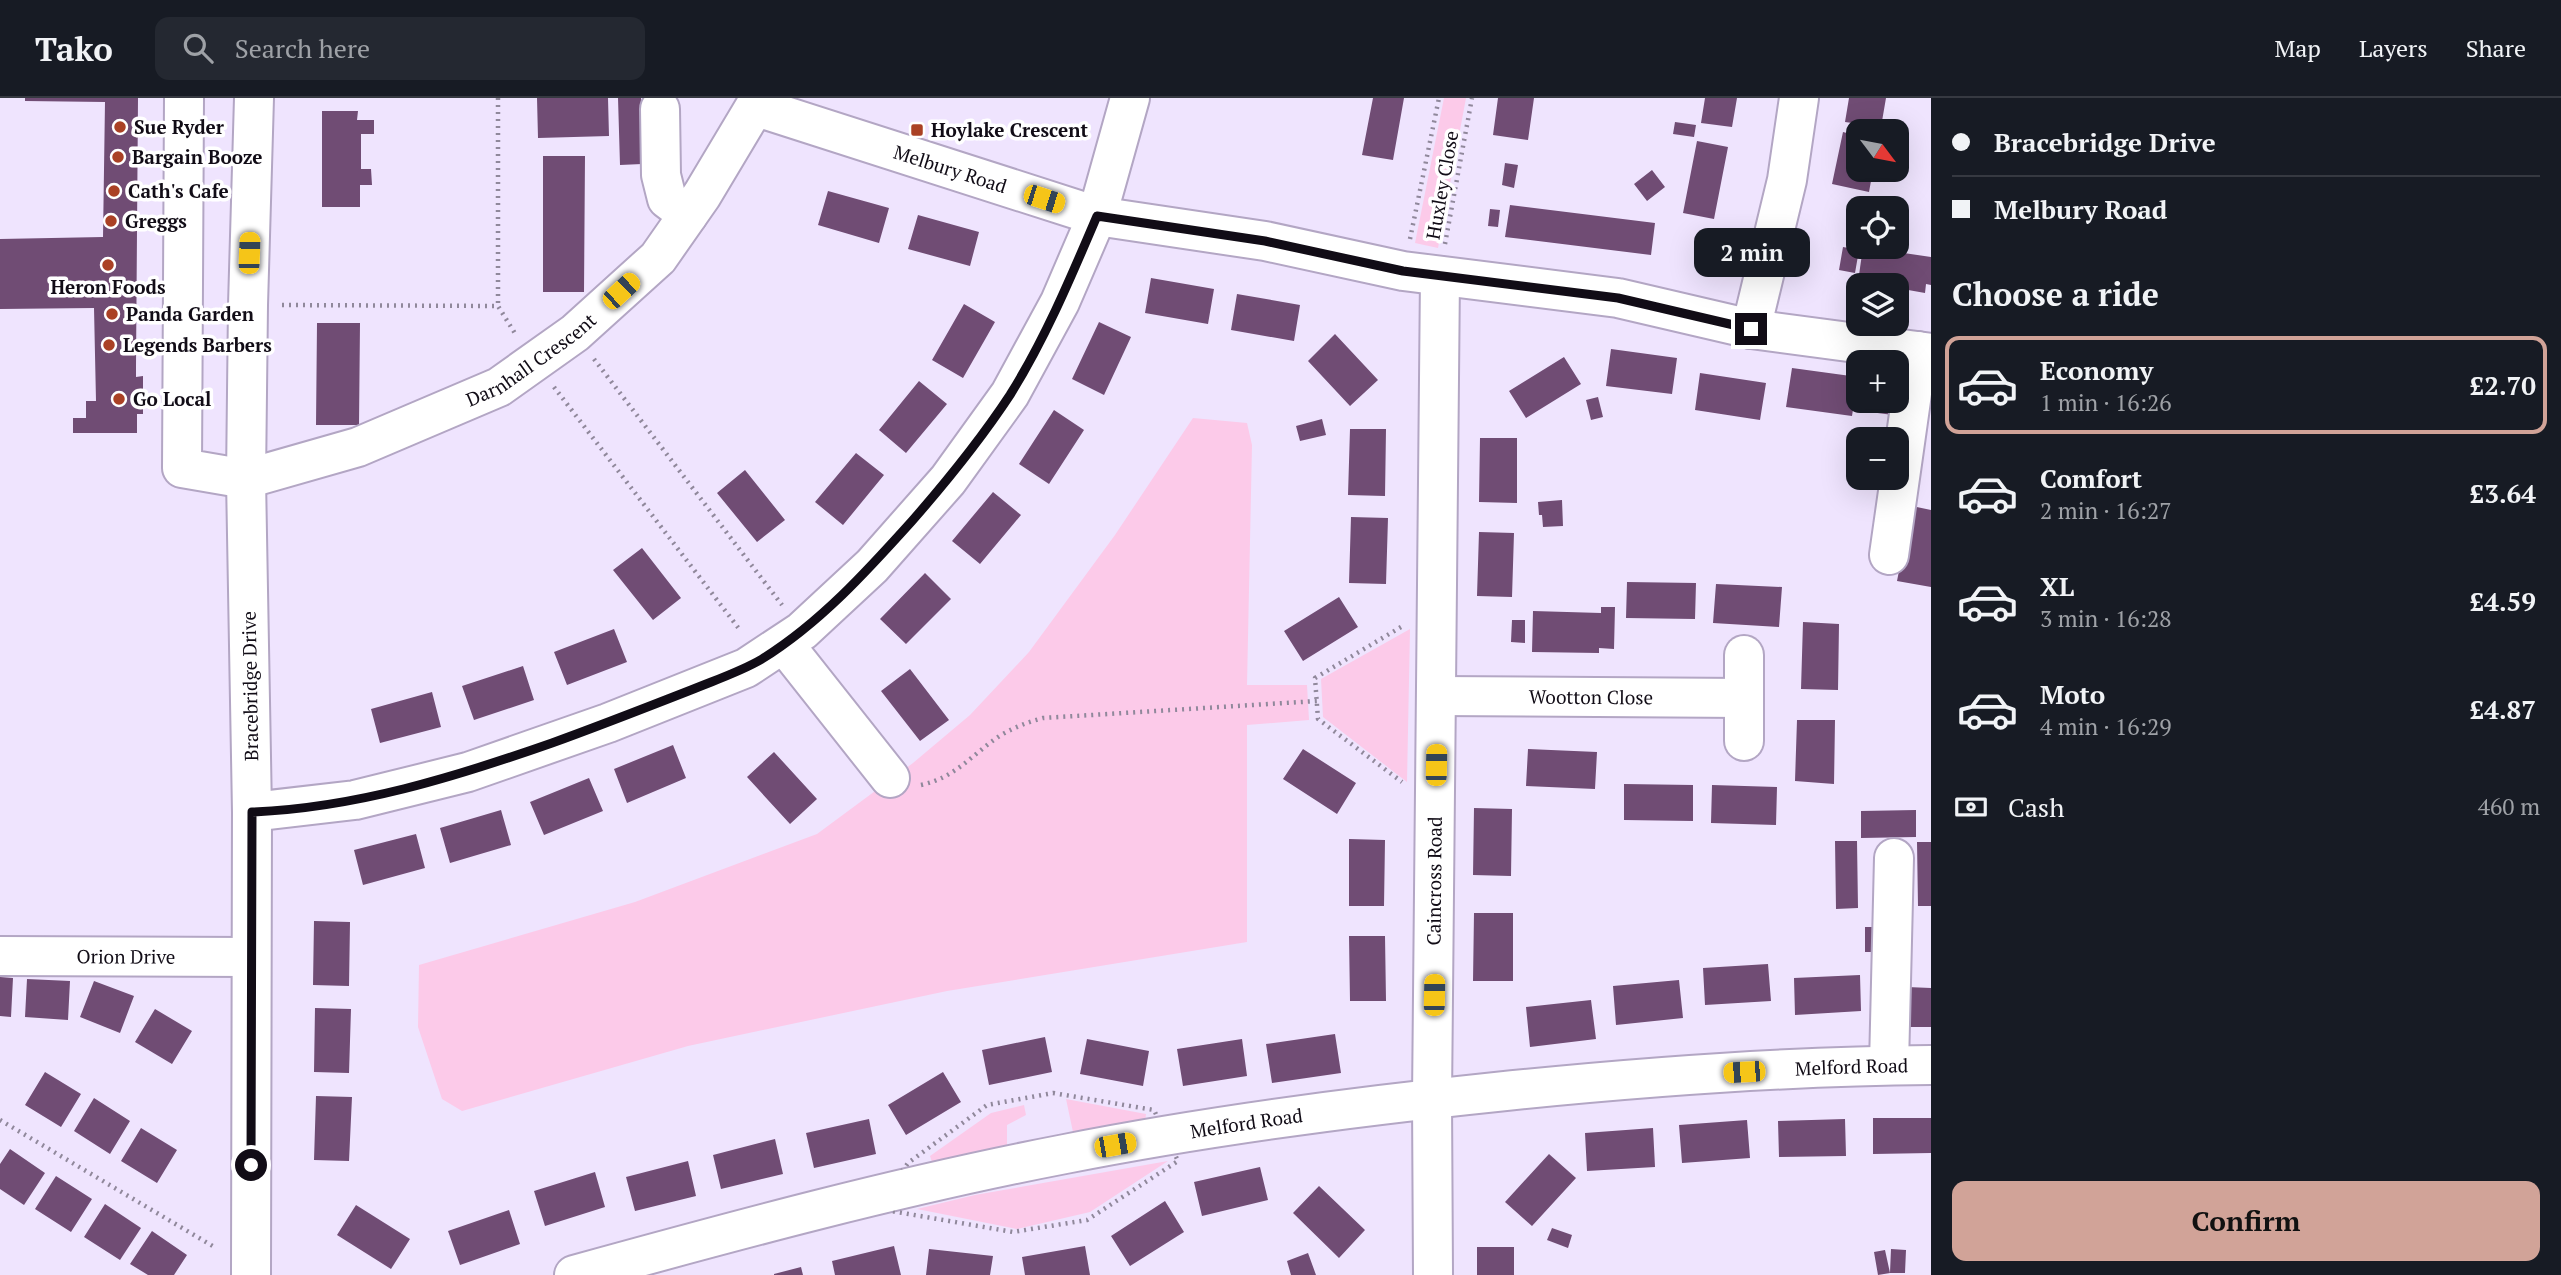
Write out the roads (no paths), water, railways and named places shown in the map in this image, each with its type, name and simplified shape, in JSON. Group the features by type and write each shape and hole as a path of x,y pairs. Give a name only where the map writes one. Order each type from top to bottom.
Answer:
{"street":[{"path":"184,98 182,468 246,479"},
{"name":"Bracebridge Drive","path":"251,1272 252,812 246,479 254,98"},
{"path":"252,812 355,800 468,772 608,723 746,668 783,644 872,566 948,480 1010,394 1060,302 1097,216 1130,98"},
{"path":"1751,329 1787,180 1799,98"},
{"name":"Darnhall Crescent","path":"246,479 358,447 499,387 575,333 658,258 759,102"},
{"name":"Melbury Road","path":"759,102 1097,216 1265,241 1403,271 1618,298 1751,329 1924,352"},
{"path":"660,109 662,175 667,199 688,215"},
{"name":"Caincross Road","path":"1433,1275 1432,1099 1440,276"},
{"path":"1889,555 1924,352"},
{"path":"783,644 890,778"},
{"path":"1744,655 1744,741"},
{"name":"Wootton Close","path":"1437,696 1744,698"},
{"path":"1889,1065 1894,858"},
{"name":"Orion Drive","path":"0,956 251,957"},
{"name":"Melford Road","path":"574,1275 851,1202 1062,1154 1215,1126 1432,1099 1669,1076 1931,1065"}],"place":[{"name":"Sue Ryder","path":"120,127"},
{"name":"Hoylake Crescent","path":"917,130"},
{"name":"Bargain Booze","path":"118,157"},
{"name":"Cath's Cafe","path":"114,191"},
{"name":"Greggs","path":"111,221"},
{"name":"Heron Foods","path":"108,265"},
{"name":"Panda Garden","path":"112,314"},
{"name":"Legends Barbers","path":"109,345"},
{"name":"Go Local","path":"119,399"}]}
